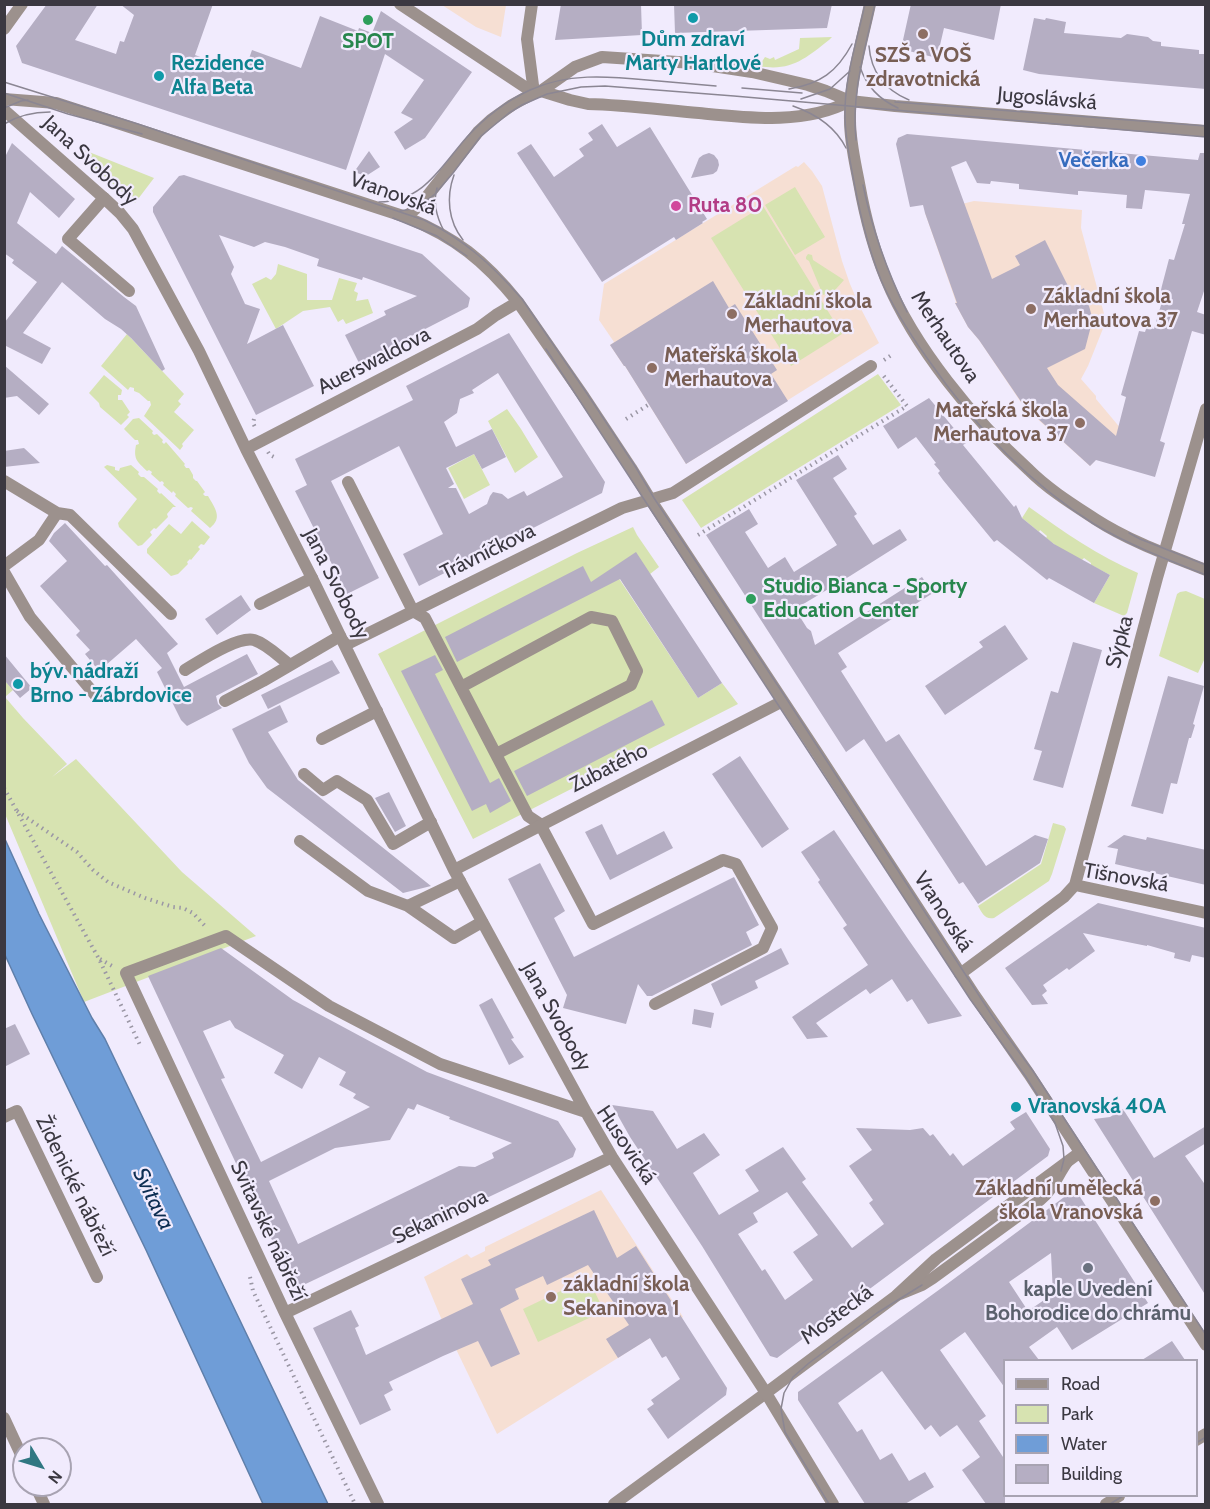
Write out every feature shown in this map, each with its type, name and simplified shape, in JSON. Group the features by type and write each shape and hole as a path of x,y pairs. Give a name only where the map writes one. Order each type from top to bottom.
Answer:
{"street":[{"path":"4,29 22,4"},
{"path":"400,4 538,92"},
{"path":"532,4 527,39 538,92"},
{"name":"Merhautova","path":"870,4 850,101 852,151 869,228 886,279 919,340 972,411 1029,471 1096,520 1139,543 1206,570"},
{"name":"Jugoslávská","path":"406,217 421,204 478,132 503,111 538,92 575,67 602,57 693,63 752,72 808,85 850,101 1206,131"},
{"name":"Jugoslávská","path":"538,92 588,104 777,118 813,114 830,110 850,101"},
{"name":"Vranovská","path":"4,99 56,103 406,217 440,232 467,250 498,278 518,302 584,397 960,974 1029,1074 1206,1344"},
{"name":"Jana Svobody","path":"4,110 104,198 133,229 199,351 460,882 586,1112"},
{"path":"104,198 68,239 129,291"},
{"name":"Auerswaldova","path":"246,449 477,329 518,302"},
{"path":"650,499 673,493 876,369"},
{"name":"Sýpka","path":"1075,885 1164,554 1206,410"},
{"path":"4,481 57,513 70,515 171,614"},
{"path":"348,482 413,611 425,618 528,816 540,824 593,924 723,860 736,864 772,928 763,948 655,1004"},
{"name":"Trávníčkova","path":"225,701 290,665 413,611 622,508 650,499"},
{"path":"4,566 39,540 57,513"},
{"path":"4,573 30,617 96,696"},
{"path":"260,604 312,578"},
{"path":"461,687 591,617 612,621 637,671 631,685 496,754"},
{"path":"185,670 243,639 255,640 290,665"},
{"name":"Zubatého","path":"454,870 783,701"},
{"path":"322,739 377,711"},
{"path":"304,774 323,790 337,781 367,800 393,844 431,822"},
{"path":"300,841 368,891 408,906 454,938 482,922"},
{"path":"408,906 460,882"},
{"name":"Tišnovská","path":"960,974 1064,897 1075,885 1206,913"},
{"name":"Husovická","path":"126,973 226,936 329,1006 440,1064 586,1112 612,1157 766,1393 833,1504"},
{"name":"Svitavské nábřeží","path":"126,973 285,1313 378,1504"},
{"name":"Židenické nábřeží","path":"4,1117 17,1111 97,1277"},
{"name":"Mostecká","path":"614,1504 896,1296 936,1259 1079,1153"},
{"name":"Sekaninova","path":"285,1313 612,1157"},
{"path":"4,1418 13,1437"}],"path":[{"path":"698,535 907,406 876,369"},
{"path":"626,419 648,405"},
{"path":"4,788 99,959"},
{"path":"16,811 77,852 93,870 108,882 145,898 193,913 210,934"}],"shaded area":[{"path":"442,5 506,5 501,37 476,27"},
{"name":"Základní škola Merhautova","path":"804,162 822,186 850,284 879,343 686,464 610,345 614,342 599,320 604,284"},
{"name":"Základní škola Merhautova 37","path":"974,201 1082,210 1081,228 1106,321 1081,379 1122,430 1090,466 1024,407 968,327 955,303 925,213"},
{"name":"základní škola Sekaninova 1","path":"601,1190 683,1317 497,1434 441,1318 424,1277 467,1254 471,1258 485,1251 485,1247"}],"green space":[{"path":"832,37 797,62 780,67 759,66 765,57 770,59 774,57 775,60 799,49 800,38"},
{"path":"84,150 154,178 135,203 80,155"},
{"path":"795,187 825,237 795,255 765,205"},
{"path":"763,206 842,334 791,366 711,238"},
{"path":"808,254 812,255 813,260 844,280 835,290 823,295 809,261 806,259"},
{"path":"278,264 307,274 307,300 332,300 339,278 357,283 354,291 358,293 356,301 368,299 373,313 346,324 343,319 338,322 330,307 303,311 276,329 252,284 266,277 271,280 276,274"},
{"path":"127,334 184,394 178,401 181,404 174,412 194,430 182,444 180,450 144,416 151,405 150,401 134,391 134,388 130,387 128,390 101,366"},
{"path":"878,374 901,405 701,528 682,500"},
{"path":"104,375 122,390 121,395 118,395 118,400 122,400 130,412 127,415 129,417 121,425 100,407 89,393"},
{"path":"507,409 538,457 515,473 488,421"},
{"path":"139,418 153,431 154,435 157,434 163,440 164,444 166,442 186,468 189,468 193,478 205,492 203,494 208,496 217,517 210,528 191,511 193,508 188,508 175,496 173,491 172,493 162,481 160,482 137,460 135,450 136,445 139,444 138,440 135,440 124,429 133,419"},
{"path":"474,454 490,485 464,499 448,468"},
{"path":"107,465 119,471 120,468 131,465 141,477 158,489 160,494 176,507 173,507 167,514 168,517 150,532 152,535 142,545 138,546 119,527 118,523 137,499 104,467"},
{"path":"1029,507 1095,551 1138,573 1127,613 1124,616 1094,603 1110,575 1091,565 1084,558 1082,560 1063,551 1046,538 1047,536 1040,530 1039,532 1022,518"},
{"path":"192,521 210,537 204,545 201,544 198,547 200,549 178,574 171,576 147,553 147,549 169,524 181,534"},
{"path":"633,527 659,567 650,574 612,568 698,698 722,683 738,704 473,839 378,654"},
{"path":"1186,591 1205,599 1205,658 1198,673 1159,656 1177,594"},
{"path":"4,680 13,690 5,697 67,764 52,777 76,759 182,872 256,936 84,1002 5,814"},
{"path":"1053,823 1064,826 1066,829 1049,881 994,918 986,917 978,906 1041,864"},
{"path":"588,1278 604,1311 538,1342 523,1309"}],"water":[{"name":"Svitava","path":"4,837 39,914 105,1039 328,1504 263,1504 146,1250 5,955"}],"building":[{"path":"47,4 98,4 75,40 116,54 120,41 124,42 134,15 120,4 213,4 195,55 244,73 252,50 301,68 320,16 358,31 359,28 372,33 381,11 472,72 425,138 405,150 394,132 413,119 401,113 424,80 385,54 346,170 22,63 16,46"},
{"path":"561,4 641,4 642,35 555,40"},
{"path":"674,4 832,4 827,28 675,33"},
{"name":"SZŠ a VOŠ zdravotnická","path":"911,4 1001,4 994,40 944,28 937,58 901,49"},
{"path":"1034,18 1066,22 1064,33 1121,38 1127,34 1148,37 1153,41 1161,42 1161,46 1199,50 1199,54 1206,54 1206,89 1039,74 1023,70"},
{"path":"602,124 617,147 650,127 707,219 676,240 674,237 602,282 517,153 531,144 554,177 584,156 579,149 593,140 588,133"},
{"path":"907,134 1198,160 1200,153 1206,153 1206,285 1197,312 1206,315 1206,335 1192,331 1160,441 1165,443 1155,477 1096,460 1090,466 1024,406 968,327 955,303 957,303 923,205 910,207 896,144 898,138","holes":["966,161 977,183 990,184 991,181 1019,184 1019,189 1078,195 1078,191 1127,195 1126,208 1142,209 1145,190 1190,194 1182,224 1185,224 1174,260 1169,259 1159,297 1163,298 1154,329 1147,326 1145,332 1139,331 1121,395 1126,397 1116,436 1058,385 1047,368 1085,349 1091,326 1094,324 1084,288 1072,294 1045,240 1015,256 1020,265 992,279 951,167"]},
{"path":"12,143 75,199 59,218 30,192 17,223 56,254 62,246 136,306 165,369 162,371 121,329 105,319 62,282 23,333 51,348 42,364 4,345 4,323 37,282 12,263 14,260 4,253 4,159"},
{"path":"369,151 380,167 366,176 354,172"},
{"path":"709,153 718,160 717,171 713,174 691,178 699,158"},
{"path":"184,175 422,254 470,298 468,307 359,363 345,335 386,315 384,311 417,296 363,277 362,280 317,266 319,259 285,247 265,242 254,247 219,235 234,267 231,274 245,304 260,309 247,344 283,325 314,386 256,415 153,212 153,207 179,176"},
{"path":"713,281 729,308 735,304 777,370 771,374 788,401 686,464 610,345"},
{"path":"509,333 605,482 602,493 419,586 403,554 443,534 399,446 331,481 379,578 347,594 295,491 307,485 295,459 413,400 406,386","holes":["498,373 563,477 527,496 524,491 508,499 502,494 493,492 487,504 469,514 456,488 448,488 454,484 446,468 474,454 482,469 506,457 492,429 456,447 444,422 457,413 460,399 474,393 472,390"]},
{"path":"4,365 49,404 39,415 17,396 4,398"},
{"path":"929,398 966,443 963,445 1014,507 1016,505 1022,518 1054,544 1110,575 1094,603 1049,578 1047,580 997,540 994,542 943,480 934,464 936,463 916,437 898,449 883,426"},
{"path":"24,448 40,463 4,467 4,451"},
{"path":"838,455 847,469 833,478 857,514 854,516 873,545 900,529 907,540 795,609 811,631 815,645 922,577 933,593 838,653 847,667 841,671 886,742 899,734 986,866 1035,835 1048,839 1040,863 978,904 963,882 959,884 864,739 846,752 706,535 749,509 758,524 745,532 768,568 785,557 794,572 837,545 796,480"},
{"path":"65,523 105,566 107,565 178,644 167,653 184,687 247,654 258,674 216,696 222,708 187,726 181,720 157,672 162,668 136,639 99,671 85,654 90,650 76,635 80,631 40,586 67,561 49,541"},
{"path":"636,552 722,683 698,698 620,579 457,662 445,637 583,566 591,582"},
{"path":"241,595 251,610 217,635 205,619"},
{"path":"1005,625 1028,659 945,715 925,686 983,647 979,642"},
{"path":"1073,642 1102,650 1063,788 1033,780 1042,751 1034,749 1051,691 1058,693"},
{"name":"býv. nádraží Brno - Zábrdovice","path":"4,654 32,688 20,698 4,680"},
{"path":"435,655 443,670 435,674 490,783 499,778 511,801 490,813 486,804 472,811 401,671"},
{"path":"332,660 340,673 268,709 261,695"},
{"path":"1168,676 1204,686 1177,784 1171,783 1163,814 1131,806"},
{"path":"652,700 665,725 527,796 514,771"},
{"path":"280,705 288,722 268,732 298,780 431,886 403,893 267,788 249,763 232,729"},
{"path":"740,756 789,829 762,848 712,774"},
{"path":"389,792 406,826 395,832 375,798"},
{"path":"602,824 617,855 664,831 673,848 610,880 585,832"},
{"path":"834,830 962,1016 928,1024 912,999 907,1002 892,979 870,994 866,989 816,1023 828,1037 807,1039 792,1017 868,965 843,928 847,925 801,852"},
{"path":"1124,835 1146,840 1147,837 1206,850 1206,885 1115,864 1118,849 1107,847"},
{"path":"540,863 565,911 554,918 574,957 734,877 759,925 746,932 752,945 652,996 647,996 638,984 626,1024 563,1008 567,995 508,879"},
{"path":"1098,903 1206,928 1206,958 1192,955 1190,962 1174,958 1175,953 1147,945 1083,933 1095,951 1043,985 1047,991 1042,995 1048,1004 1032,1005 1005,968"},
{"path":"221,948 293,1000 427,1072 558,1121 576,1149 573,1157 295,1289 148,976","holes":["230,1020 235,1028 284,1055 274,1073 302,1089 319,1057 346,1072 339,1085 356,1094 353,1098 370,1107 261,1162 221,1079 225,1078 203,1031","417,1104 512,1143 492,1153 494,1158 475,1167 459,1166 298,1244 269,1181 335,1148 390,1140 408,1108 414,1110"]},
{"path":"781,948 789,964 755,981 758,988 721,1006 711,984"},
{"path":"492,998 514,1038 511,1039 524,1057 509,1065 479,1005"},
{"path":"694,1009 714,1013 711,1028 692,1024"},
{"path":"15,1024 30,1054 4,1067 4,1029"},
{"path":"612,1105 653,1111 677,1149 704,1133 720,1155 693,1173 719,1215 759,1191 745,1170 783,1147 806,1179 802,1182 852,1248 884,1224 869,1203 873,1200 849,1166 872,1150 856,1128 910,1130 923,1128 930,1136 933,1134 950,1156 953,1153 963,1166 1015,1129 1010,1122 1026,1112 1050,1149 1048,1156 777,1358 770,1356 702,1246 630,1137","holes":["787,1192 818,1235 793,1252 813,1280 785,1300 765,1269 762,1271 738,1234 758,1222 753,1213"]},
{"path":"1123,1109 1154,1158 1206,1126 1206,1143 1185,1156 1206,1186 1206,1296 1094,1119 1110,1117"},
{"path":"1075,1189 1148,1303 1072,1350 1057,1327 1029,1347 1038,1359 1003,1359 1003,1385 965,1332 940,1350 986,1416 979,1421 1003,1457 1005,1504 986,1504 962,1470 980,1457 957,1425 940,1437 931,1425 925,1430 882,1371 838,1403 857,1432 862,1429 880,1460 892,1453 909,1481 925,1472 934,1487 905,1504 865,1504 798,1400 798,1392","holes":["1051,1253 1053,1294 1028,1311 1009,1282"]},
{"path":"594,1210 617,1258 636,1246 727,1388 726,1395 668,1439 647,1409 654,1404 651,1400 680,1379 666,1356 662,1358 650,1338 618,1358 606,1339 629,1325 588,1265 547,1285 543,1276 515,1289 519,1299 500,1309 520,1354 491,1367 478,1341 443,1356 389,1382 393,1390 384,1395 391,1410 360,1425 313,1328 351,1310 359,1326 355,1328 366,1355 473,1304 461,1279 491,1265 488,1260"},
{"path":"1172,1341 1184,1359 1144,1359"}],"tram line":[{"path":"865,4 847,88 846,135 863,224 871,252 881,280 902,320 944,382 982,428 1002,450 1046,489 1107,532 1206,575"},
{"path":"856,140 857,89 875,4"},
{"path":"789,89 819,80 834,69 852,44"},
{"path":"869,46 873,64 881,79 893,91 909,100"},
{"path":"860,67 874,92 898,108"},
{"path":"801,99 830,89 850,71"},
{"path":"379,202 408,196 420,189 489,116 504,104 544,85 573,78 602,77 716,86"},
{"path":"4,82 138,124 424,220 439,227 465,245 500,275 522,299 588,395 993,1017 1033,1071 1206,1335"},
{"path":"400,211 411,209 435,194 481,136 509,113 547,94 581,87 605,86 734,96 1206,137"},
{"path":"742,88 802,93"},
{"path":"4,93 68,114 142,134"},
{"path":"4,108 28,100"},
{"path":"895,102 1206,126"},
{"path":"793,106 824,122 842,140 846,148"},
{"path":"4,124 26,115 50,112"},
{"path":"454,175 449,200 451,217 463,240"},
{"path":"863,185 881,250 907,312"},
{"path":"437,188 436,210 444,231"},
{"path":"393,218 437,236 467,256"},
{"path":"546,349 970,999 1026,1077 1055,1123 1063,1146 1064,1159 1061,1171"},
{"path":"1129,533 1206,565"},
{"path":"829,1504 785,1432 781,1409 784,1393 793,1377 809,1363 877,1313 922,1285"},
{"path":"1198,1442 1206,1437"},
{"path":"1110,1504 1121,1497"}],"place":[{"name":"Dům zdraví Marty Hartlové","path":"693,18"},
{"name":"SPOT","path":"368,20"},
{"name":"SZŠ a VOŠ zdravotnická","path":"923,34"},
{"name":"Rezidence Alfa Beta","path":"159,76"},
{"name":"Večerka","path":"1141,161"},
{"name":"Ruta 80","path":"676,206"},
{"name":"Základní škola Merhautova 37","path":"1031,309"},
{"name":"Základní škola Merhautova","path":"732,314"},
{"name":"Mateřská škola Merhautova","path":"652,368"},
{"name":"Mateřská škola Merhautova 37","path":"1080,423"},
{"name":"Studio Bianca - Sporty Education Center","path":"751,599"},
{"name":"býv. nádraží Brno - Zábrdovice","path":"18,684"},
{"name":"Vranovská 40A","path":"1016,1107"},
{"name":"Základní umělecká škola Vranovská","path":"1155,1201"},
{"name":"kaple Uvedení Bohorodice do chrámu","path":"1088,1268"},
{"name":"základní škola Sekaninova 1","path":"551,1297"}]}
